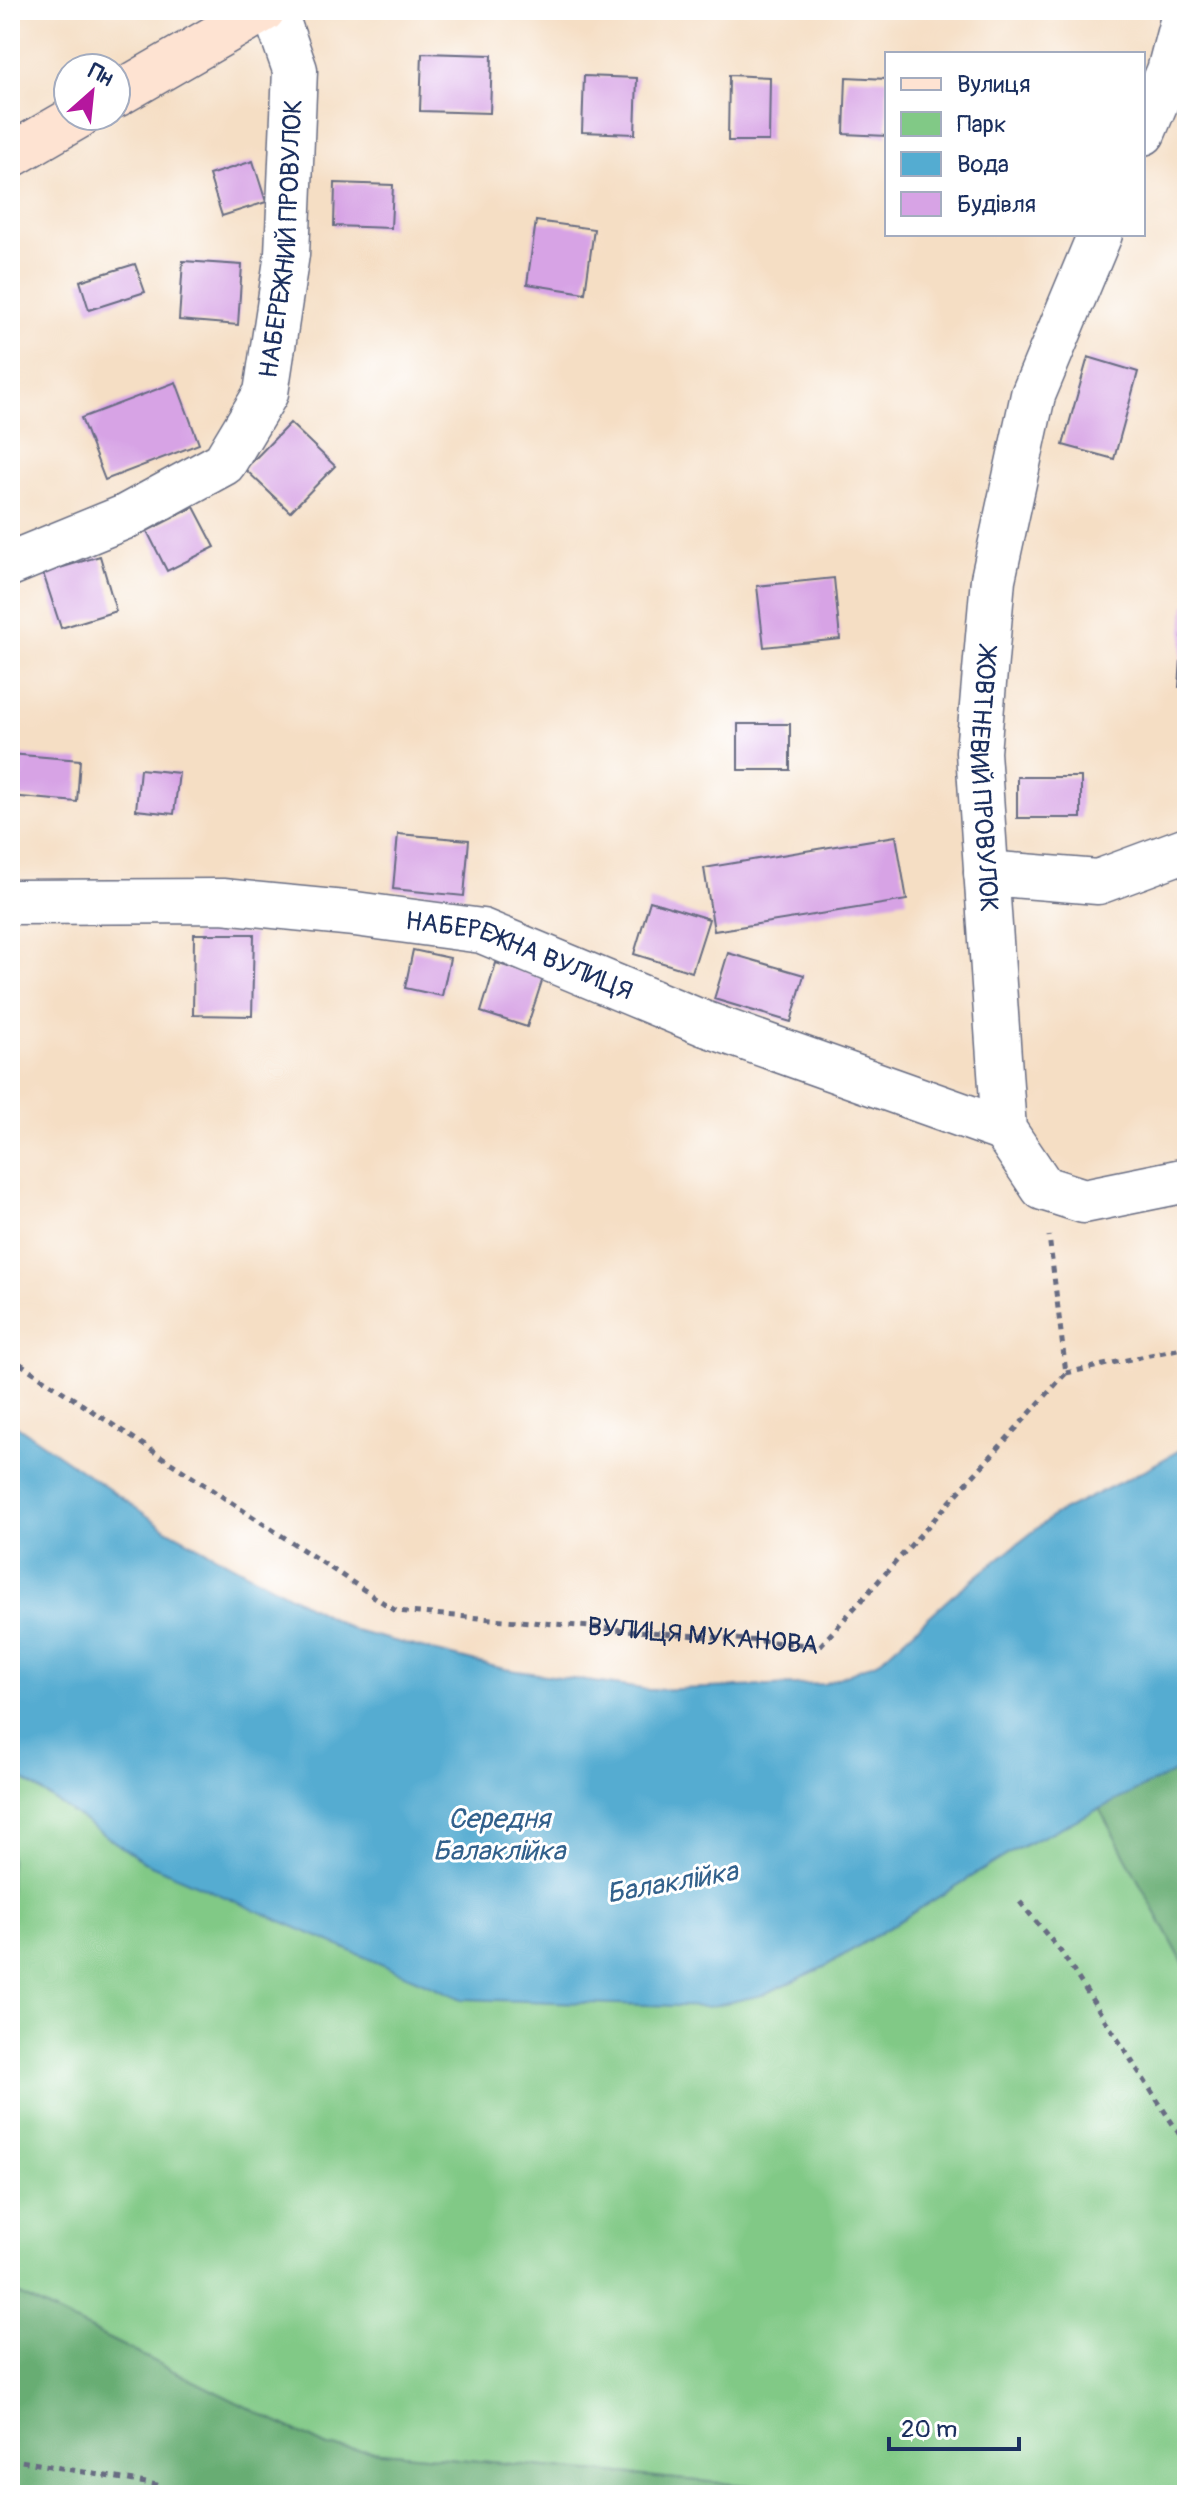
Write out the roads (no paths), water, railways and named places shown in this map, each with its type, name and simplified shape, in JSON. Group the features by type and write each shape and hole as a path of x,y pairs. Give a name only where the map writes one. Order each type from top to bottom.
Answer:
{"street":[{"path":"132,86 263,10"},
{"name":"НАБЕРЕЖНИЙ ПРОВУЛОК","path":"10,564 125,517 224,463 266,393 287,254 295,70 274,10"},
{"path":"1145,128 1169,71 1185,10"},
{"path":"10,156 52,132"},
{"name":"ЖОВТНЕВИЙ ПРОВУЛОК","path":"1099,236 1033,395 993,579 978,752 1004,1130 1043,1188 1084,1201 1187,1180"},
{"path":"986,873 1098,882 1187,849"},
{"name":"НАБЕРЕЖНА ВУЛИЦЯ","path":"10,902 222,901 482,931 703,1023 1004,1130"}],"water":[{"name":"Середня Балаклійка","path":"10,1421 168,1530 355,1631 504,1669 649,1690 824,1684 881,1660 952,1596 1054,1515 1187,1446 1187,1766 1017,1849 824,1967 762,1995 707,2007 462,1999 144,1862 10,1770"}],"water label":[{"name":"Балаклійка","path":"672,1883"}]}
